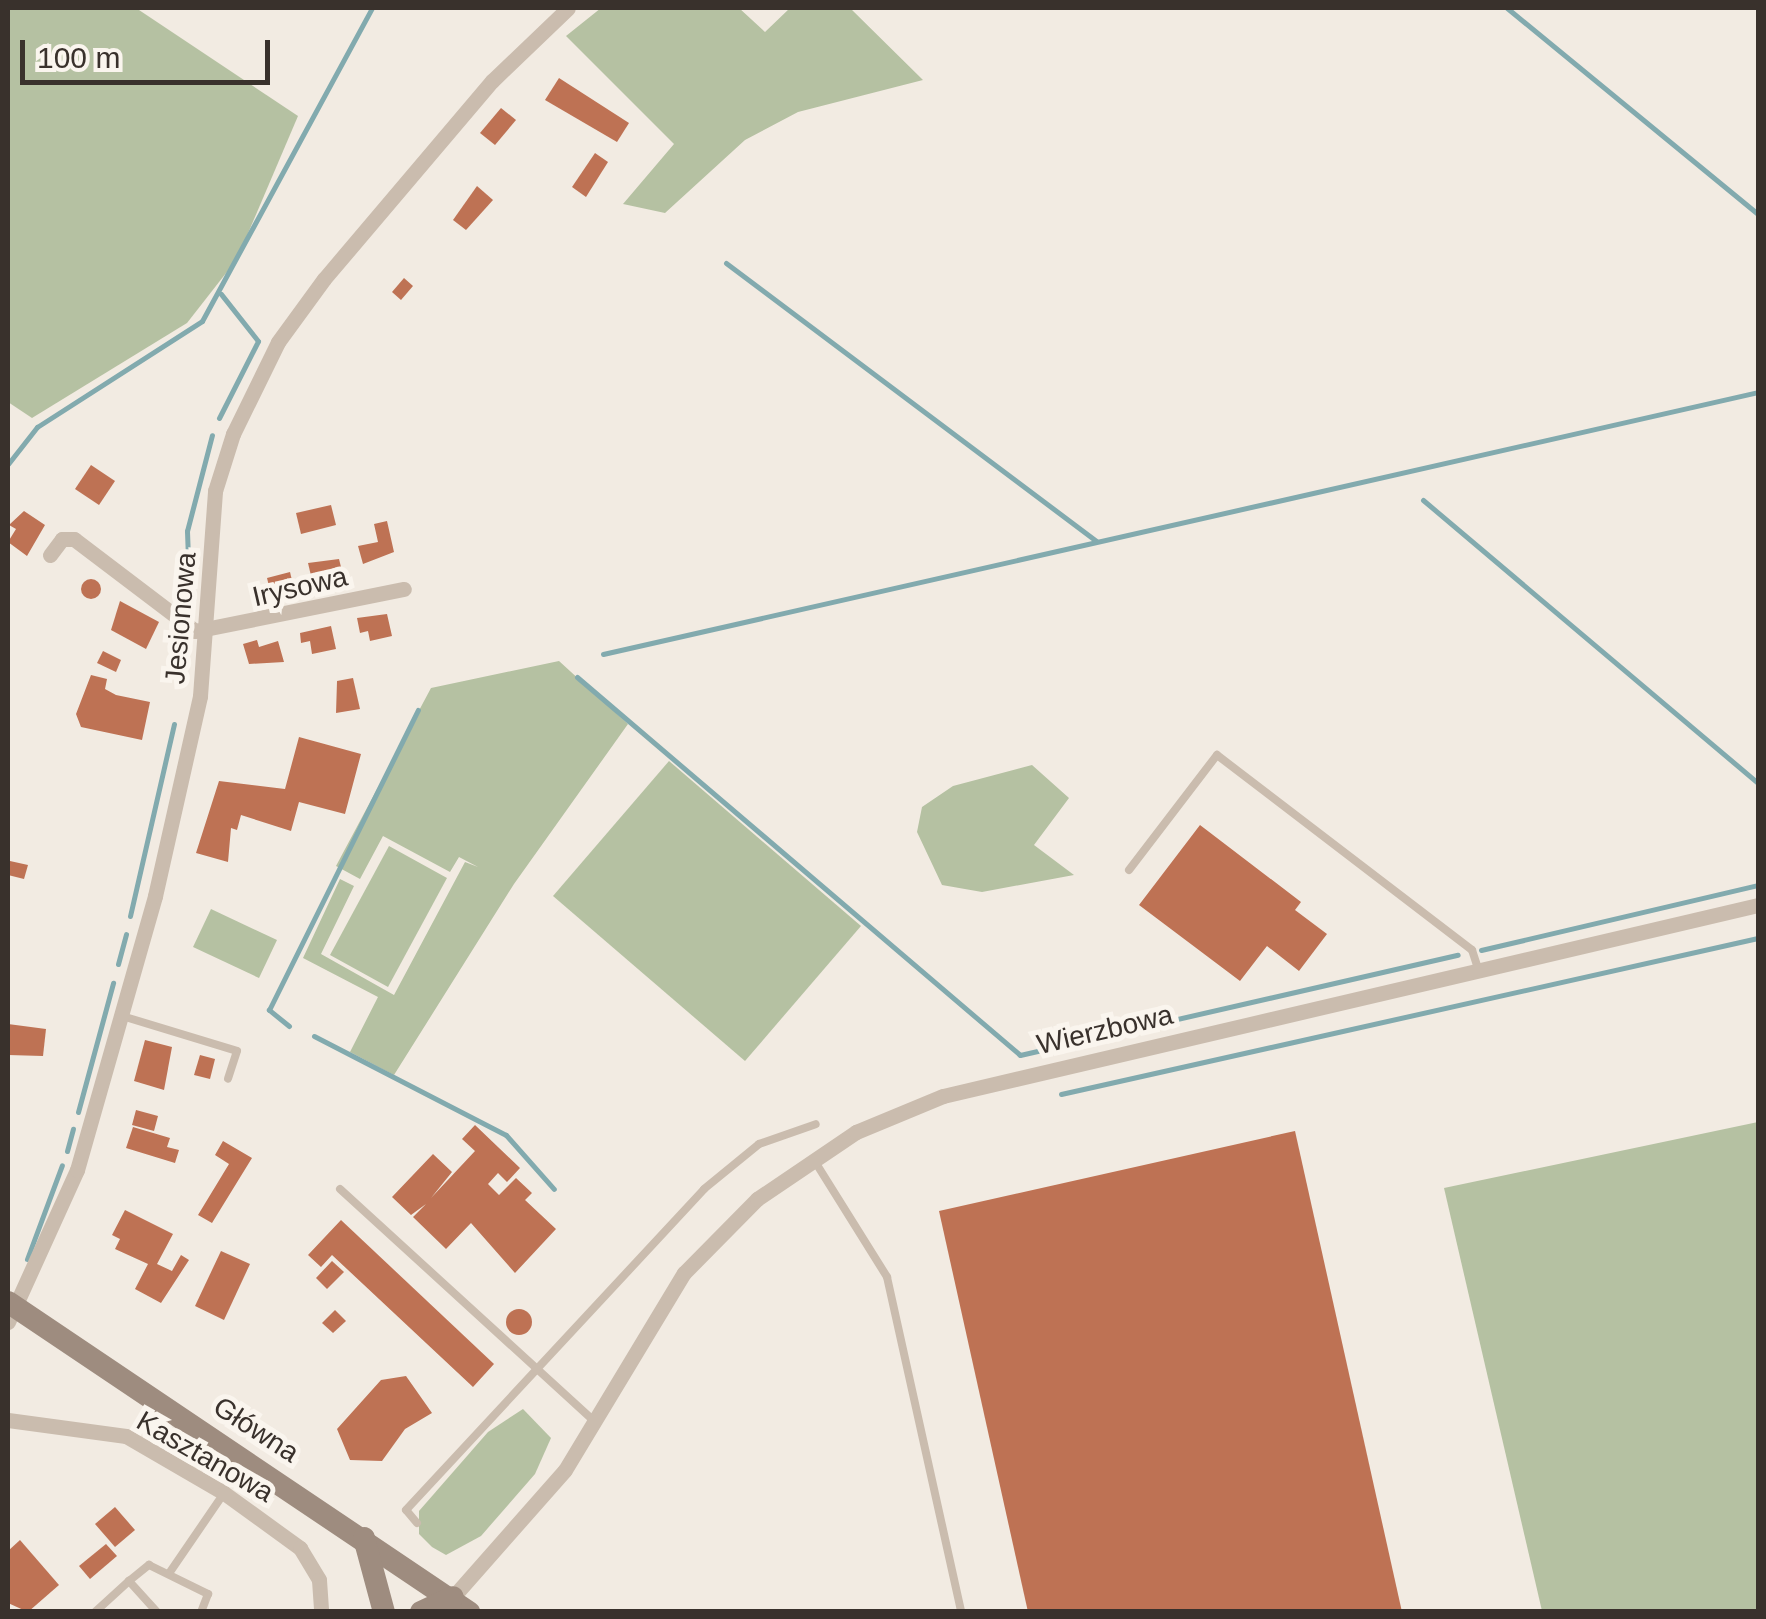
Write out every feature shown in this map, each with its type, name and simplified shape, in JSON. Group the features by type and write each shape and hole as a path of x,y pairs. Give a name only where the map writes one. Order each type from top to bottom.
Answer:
{"main road":[{"name":"Główna","path":"11,1311 364,1538 457,1607"},
{"path":"364,1538 384,1612"},
{"path":"421,1612 457,1607"}],"street":[{"name":"Jesionowa","path":"11,1311 77,1170 155,896 208,632 222,460 278,342 492,81 568,8"},
{"path":"50,555 62,538 74,538 195,632 208,632"},
{"name":"Irysowa","path":"208,632 404,588"},
{"name":"Wierzbowa","path":"457,1607 565,1470 684,1273 734,1220 812,1158 918,1102 1758,905"},
{"name":"Kasztanowa","path":"8,1420 126,1436 224,1493 300,1548 320,1580 321,1612"}],"lane":[{"path":"1129,870 1217,755 1472,950 1478,970"},
{"path":"122,1016 237,1051 228,1078"},
{"path":"418,1523 406,1510 733,1161 816,1124"},
{"path":"812,1158 887,1277 961,1612"},
{"path":"340,1189 534,1372 594,1421"},
{"path":"170,1572 224,1493"},
{"path":"95,1612 149,1566 170,1572 208,1594 201,1612"},
{"path":"129,1581 157,1612"}],"green space":[{"path":"8,8 136,8 298,116 237,259 187,323 32,418 8,402"},
{"path":"601,8 739,8 765,32 790,8 850,8 923,80 798,112 745,140 665,213 623,204 674,144 566,36"},
{"path":"559,661 628,724 514,884 394,1075 350,1052 378,997 303,958 340,879 354,886 321,954 394,995 465,862 478,867 459,857 450,872 383,836 360,879 336,866 431,688"},
{"path":"669,761 861,926 745,1061 553,896"},
{"path":"1032,765 1069,798 1034,845 1074,875 982,892 942,885 917,832 922,807 953,786"},
{"path":"389,846 447,878 388,987 330,955"},
{"path":"211,909 277,940 259,978 193,947"},
{"path":"1758,1122 1758,1611 1542,1611 1444,1188"},
{"path":"523,1409 551,1438 535,1474 481,1536 446,1555 432,1547 419,1534 419,1511 488,1432"}],"building":[{"path":"559,78 629,123 617,142 545,100"},
{"path":"501,108 516,120 495,145 480,133"},
{"path":"595,153 608,162 586,197 572,187"},
{"path":"477,186 493,200 466,230 453,220"},
{"path":"404,278 413,286 401,300 392,292"},
{"path":"91,465 115,481 99,505 75,489"},
{"path":"331,505 336,525 301,534 296,513"},
{"path":"24,511 45,525 27,556 8,542 16,529 9,525"},
{"path":"387,521 394,552 363,564 358,546 378,542 374,524"},
{"path":"339,559 344,579 312,580 308,563"},
{"path":"290,572 295,593 272,598 267,578"},
{"path":"91,579 101,589 91,599 81,589"},
{"path":"120,601 159,622 146,649 111,630"},
{"path":"387,614 392,636 370,641 368,631 360,633 357,618"},
{"path":"331,626 336,649 312,654 310,641 301,643 300,633"},
{"path":"257,640 259,647 278,641 284,662 249,664 243,644"},
{"path":"103,651 121,660 116,672 97,663"},
{"path":"91,675 107,679 105,689 116,695 150,702 142,740 81,727 76,714"},
{"path":"353,678 360,709 336,713 337,681"},
{"path":"299,737 361,754 345,814 299,802 291,831 241,815 237,830 231,828 228,862 196,853 219,781 285,789"},
{"path":"1200,825 1301,902 1295,910 1327,934 1299,971 1267,946 1240,981 1139,905"},
{"path":"10,861 28,865 24,879 8,875"},
{"path":"8,1024 46,1029 43,1056 8,1055"},
{"path":"145,1040 172,1047 164,1090 134,1081"},
{"path":"200,1055 215,1059 210,1079 194,1075"},
{"path":"136,1110 158,1116 154,1131 132,1125"},
{"path":"475,1125 520,1168 507,1182 498,1173 488,1184 499,1195 516,1178 532,1193 525,1200 556,1229 515,1273 471,1223 446,1249 413,1217 426,1204 411,1215 392,1197 433,1154 452,1172 431,1198 475,1151 462,1139"},
{"path":"133,1127 170,1138 167,1147 179,1150 175,1163 126,1148"},
{"path":"1295,1131 1402,1612 1028,1612 939,1211"},
{"path":"223,1141 252,1158 212,1223 198,1215 229,1164 215,1155"},
{"path":"125,1210 173,1234 157,1264 172,1271 181,1255 189,1260 161,1303 135,1289 148,1264 115,1249 120,1239 112,1235"},
{"path":"341,1220 494,1364 473,1387 332,1255 321,1267 308,1255"},
{"path":"221,1251 250,1264 224,1320 195,1306"},
{"path":"332,1261 344,1272 327,1289 316,1278"},
{"path":"519,1309 528,1313 532,1322 528,1331 519,1335 510,1331 506,1322 510,1313"},
{"path":"335,1310 346,1321 333,1333 322,1323"},
{"path":"406,1376 432,1413 405,1429 382,1461 350,1460 337,1429 381,1380"},
{"path":"115,1507 135,1530 115,1547 95,1524"},
{"path":"20,1540 59,1585 28,1612 8,1603 8,1551"},
{"path":"106,1544 117,1556 90,1579 79,1566"}],"waterway":[{"path":"8,464 37,427 202,321 372,8"},
{"path":"1507,8 1758,214"},
{"path":"726,263 1096,541"},
{"path":"219,418 258,341 221,294"},
{"path":"603,654 1758,392"},
{"path":"190,613 187,531 212,435"},
{"path":"1423,500 1758,783"},
{"path":"577,677 1020,1055 1458,955"},
{"path":"289,1026 269,1010 418,710"},
{"path":"130,916 174,724"},
{"path":"1481,950 1758,885"},
{"path":"118,964 126,934"},
{"path":"1061,1094 1758,938"},
{"path":"78,1112 113,983"},
{"path":"314,1036 506,1135 554,1189"},
{"path":"67,1151 73,1129"},
{"path":"27,1259 62,1165"}]}
